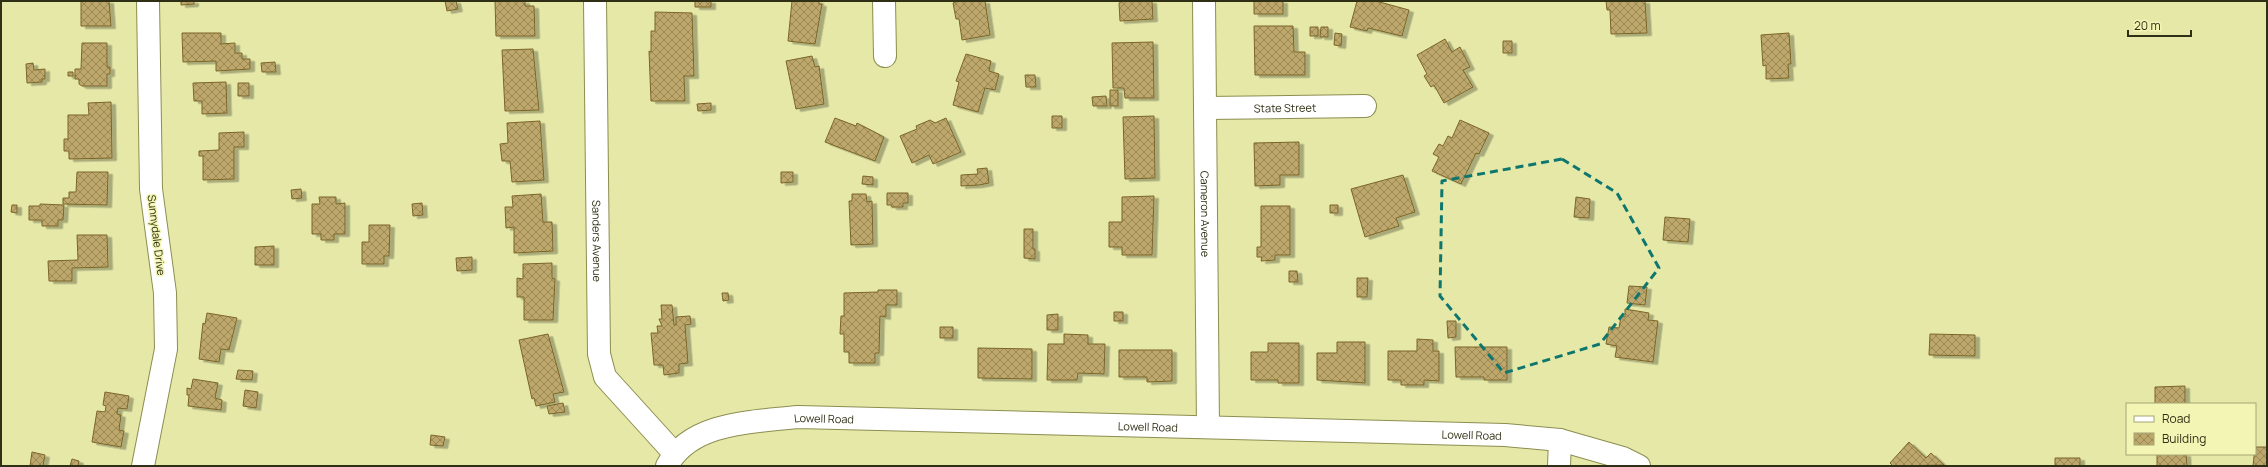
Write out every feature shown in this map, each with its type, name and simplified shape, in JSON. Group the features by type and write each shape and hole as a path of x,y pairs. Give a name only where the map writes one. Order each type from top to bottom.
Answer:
{"street":[{"name":"Sunnydale Drive","path":"143,466 166,348 165,293 152,189 148,1"},
{"name":"Sanders Avenue","path":"595,1 599,354 605,377 670,459"},
{"path":"884,1 885,56"},
{"name":"Cameron Avenue","path":"1204,1 1208,426"},
{"name":"State Street","path":"1205,108 1365,106"},
{"name":"Lowell Road","path":"670,459 704,432 743,423 798,417 1450,432 1560,440 1623,458 1639,466"},
{"path":"1559,466 1560,440"}],"highlighted area":[{"path":"1562,159 1617,193 1659,268 1600,344 1504,373 1440,296 1442,181"}],"building":[{"path":"81,1 109,1 111,26 81,26"},
{"path":"181,1 194,1 194,4 181,5"},
{"path":"445,1 456,1 458,9 447,11"},
{"path":"495,1 525,1 525,6 534,6 535,36 496,36"},
{"path":"695,1 711,1 711,7 695,7"},
{"path":"792,1 819,1 819,4 822,4 815,44 788,41"},
{"path":"958,1 985,1 990,35 962,40 959,19 956,19 953,3"},
{"path":"1123,1 1152,1 1153,19 1120,21 1119,3"},
{"path":"1254,1 1283,1 1283,14 1254,14"},
{"path":"1357,1 1376,1 1409,10 1402,36 1368,28 1367,31 1350,27"},
{"path":"1606,1 1645,1 1647,33 1611,34 1610,10 1607,10"},
{"path":"655,12 692,13 694,76 684,76 685,101 651,101 649,51 651,52 651,31 655,31"},
{"path":"1254,26 1293,26 1294,52 1305,52 1305,75 1255,75"},
{"path":"1310,27 1318,27 1318,36 1310,36"},
{"path":"1321,27 1328,27 1328,37 1320,37"},
{"path":"182,33 221,33 221,44 235,43 235,53 242,53 242,59 250,59 250,69 216,71 216,61 183,62"},
{"path":"1335,33 1342,34 1341,46 1334,45"},
{"path":"1789,33 1791,64 1788,64 1789,78 1766,79 1766,65 1763,66 1761,35"},
{"path":"1445,39 1452,52 1460,47 1470,67 1463,70 1473,87 1444,103 1434,85 1431,87 1424,76 1427,74 1417,55"},
{"path":"1503,41 1512,41 1512,53 1503,53"},
{"path":"1153,42 1154,98 1125,98 1124,88 1113,88 1112,43"},
{"path":"82,43 107,43 107,67 110,67 110,74 107,74 107,86 82,86 79,84 79,79 75,79 75,69 81,69"},
{"path":"533,49 539,110 505,111 502,50"},
{"path":"966,54 991,61 989,71 999,74 995,90 985,88 978,112 953,105 959,82 956,81"},
{"path":"812,56 815,67 819,66 824,104 796,109 786,61"},
{"path":"275,62 276,72 262,72 261,63"},
{"path":"33,63 34,70 45,69 45,79 42,79 42,82 27,83 26,64"},
{"path":"68,72 73,72 73,76 68,76"},
{"path":"1025,75 1035,75 1036,87 1026,87"},
{"path":"226,82 227,113 202,114 202,101 194,101 193,83"},
{"path":"238,83 249,83 249,96 238,96"},
{"path":"1110,90 1118,90 1118,106 1110,106"},
{"path":"1106,96 1107,106 1093,106 1092,97"},
{"path":"111,102 112,158 69,159 69,151 64,151 64,139 68,139 68,115 89,115 88,103"},
{"path":"711,103 711,110 698,111 697,104"},
{"path":"1052,116 1062,116 1062,128 1052,128"},
{"path":"1154,116 1155,178 1125,179 1123,117"},
{"path":"835,118 856,126 857,123 884,137 875,161 825,142"},
{"path":"946,118 961,152 933,164 929,155 912,163 900,136 917,129 916,126 930,120 935,123"},
{"path":"1460,120 1489,133 1479,154 1476,153 1461,184 1432,171 1439,157 1433,154 1439,144 1443,146 1448,136 1452,138"},
{"path":"540,121 544,180 512,182 510,161 502,161 500,144 508,143 507,123"},
{"path":"244,132 244,147 234,147 234,179 203,180 203,156 199,156 199,151 219,150 219,133"},
{"path":"1299,142 1299,175 1280,175 1280,185 1255,186 1254,143"},
{"path":"987,168 989,183 961,186 961,175 978,174 977,169"},
{"path":"77,172 108,172 107,205 63,204 63,198 69,198 69,192 76,192"},
{"path":"781,172 793,172 793,182 781,183"},
{"path":"1403,175 1415,212 1396,218 1399,226 1365,237 1351,189"},
{"path":"863,176 873,177 873,185 862,184"},
{"path":"301,189 302,198 292,199 291,190"},
{"path":"887,193 908,193 908,203 903,203 903,207 892,207 891,205 887,205"},
{"path":"541,194 543,222 552,222 553,251 514,253 514,227 506,228 505,207 513,207 512,196"},
{"path":"852,194 866,194 867,202 872,201 873,244 851,245 849,201 852,201"},
{"path":"1154,196 1152,255 1122,255 1122,247 1109,247 1109,222 1122,222 1122,197"},
{"path":"319,197 336,197 336,204 345,203 345,234 334,234 334,240 321,240 321,234 312,234 312,204 320,204"},
{"path":"1576,197 1590,199 1589,218 1574,217"},
{"path":"422,203 423,215 413,216 412,204"},
{"path":"40,204 64,205 63,220 58,220 58,226 42,226 42,220 29,220 29,206 40,206"},
{"path":"12,205 17,205 17,213 11,212"},
{"path":"1330,205 1338,205 1338,213 1330,213"},
{"path":"1261,206 1290,206 1290,255 1275,255 1275,260 1261,261 1262,257 1257,257 1257,247 1261,247"},
{"path":"1665,217 1690,219 1688,242 1663,240"},
{"path":"369,225 390,225 389,256 384,256 384,264 362,264 362,242 369,242"},
{"path":"1024,229 1033,229 1033,249 1035,249 1035,259 1024,258"},
{"path":"77,235 107,235 108,267 72,268 72,281 49,281 48,261 78,260"},
{"path":"274,246 274,265 255,265 255,247"},
{"path":"472,257 472,270 457,271 456,258"},
{"path":"552,263 552,278 555,279 553,320 524,320 524,297 517,297 517,278 523,279 523,264"},
{"path":"1289,271 1297,271 1298,282 1289,282"},
{"path":"1357,278 1368,278 1367,297 1357,297"},
{"path":"1629,286 1647,287 1645,305 1627,303"},
{"path":"878,290 897,290 897,305 886,305 886,317 880,316 879,353 875,353 875,363 849,363 849,352 844,352 844,334 840,334 841,316 844,316 844,293 878,292"},
{"path":"722,293 728,293 729,300 723,301"},
{"path":"661,305 672,305 674,325 676,325 676,317 690,316 691,324 685,325 688,363 679,364 679,373 664,375 663,365 654,365 651,333 658,333 657,326 662,326 659,319 662,319"},
{"path":"1625,309 1649,313 1648,320 1658,321 1653,362 1615,357 1617,346 1606,344 1609,327 1619,328 1621,316 1625,317"},
{"path":"1114,312 1123,312 1123,321 1114,321"},
{"path":"207,313 237,318 229,350 221,349 219,362 199,359 203,323 205,324"},
{"path":"1058,314 1058,330 1047,330 1047,315"},
{"path":"1447,321 1456,321 1456,337 1448,338"},
{"path":"940,327 953,327 953,338 940,338"},
{"path":"548,334 564,392 553,394 555,402 536,406 534,398 532,399 519,340"},
{"path":"1064,334 1088,335 1088,344 1105,344 1104,374 1078,373 1077,380 1047,380 1048,344 1064,344"},
{"path":"1930,334 1975,335 1975,356 1929,355"},
{"path":"1417,339 1433,340 1433,351 1439,351 1439,381 1424,380 1424,385 1401,385 1401,380 1388,380 1388,351 1417,351"},
{"path":"1337,342 1365,342 1365,383 1317,380 1317,353 1337,353"},
{"path":"1268,343 1299,343 1299,383 1278,383 1278,380 1251,380 1251,352 1268,352"},
{"path":"1455,347 1507,347 1507,380 1484,380 1484,377 1456,377"},
{"path":"978,348 1032,349 1032,379 978,378"},
{"path":"1119,350 1172,350 1172,381 1147,382 1147,377 1119,377"},
{"path":"238,370 253,371 252,380 236,379"},
{"path":"193,379 218,383 215,398 222,400 221,410 188,406 189,395 187,395 187,388 191,389"},
{"path":"2185,386 2185,403 2155,403 2155,387"},
{"path":"245,390 258,392 256,408 243,406"},
{"path":"105,392 129,396 127,409 118,408 117,414 121,415 119,430 124,431 121,447 92,442 97,411 105,412 106,406 103,405"},
{"path":"563,403 565,412 549,414 547,406"},
{"path":"431,435 445,437 443,446 430,445"},
{"path":"1909,442 1926,458 1931,453 1944,465 1893,466 1890,463"},
{"path":"2256,447 2267,447 2267,466 2253,466 2254,455 2256,455"},
{"path":"32,452 45,455 43,466 30,466"},
{"path":"2157,455 2186,455 2187,466 2157,466"},
{"path":"2055,458 2080,458 2080,466 2055,466"},
{"path":"72,459 79,461 78,466 70,466"}]}
